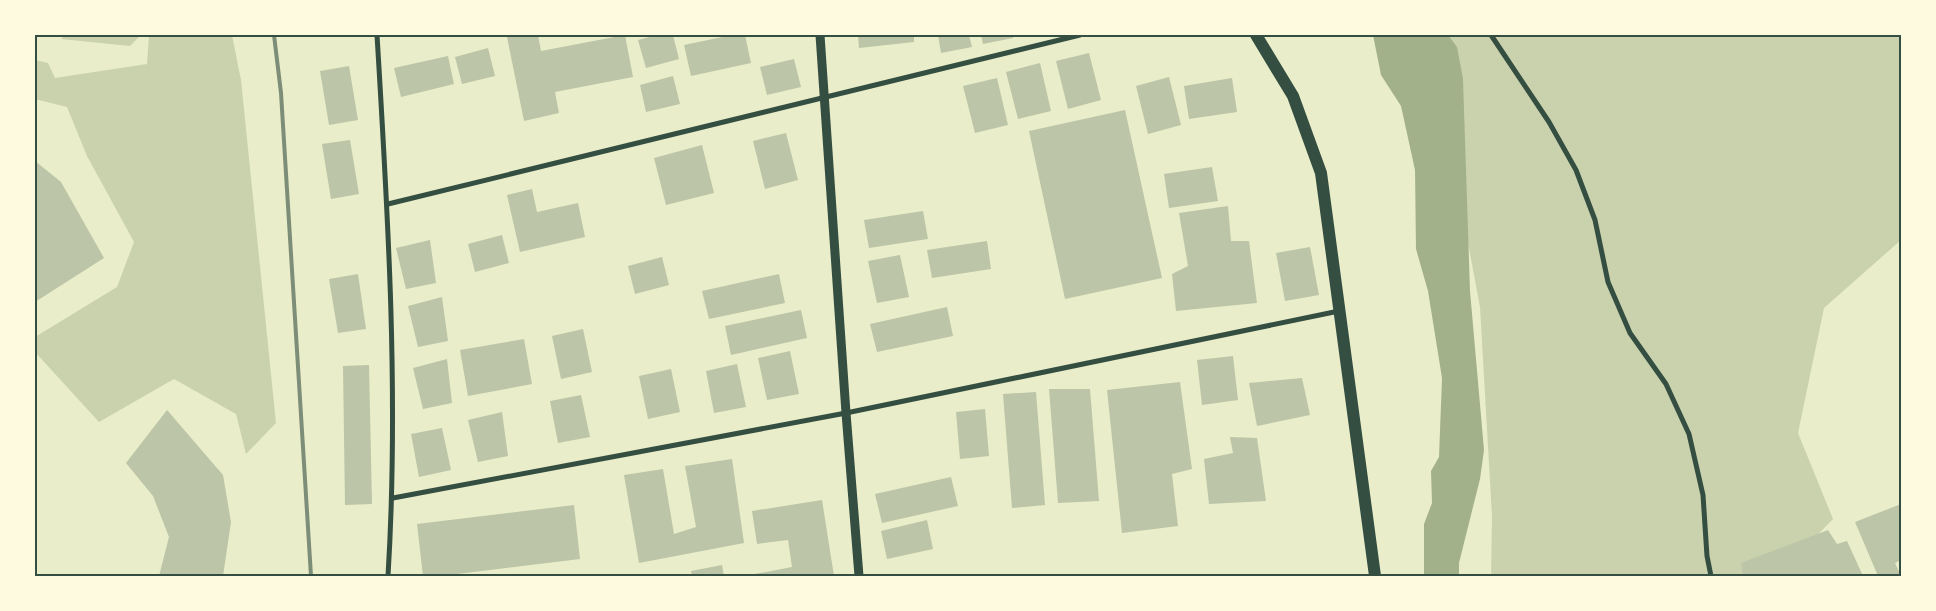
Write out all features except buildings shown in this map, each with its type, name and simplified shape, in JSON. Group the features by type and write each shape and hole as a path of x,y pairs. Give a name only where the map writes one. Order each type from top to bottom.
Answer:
{"main road":[{"path":"1256,35 1293,96 1321,173 1341,310 1375,576"}],"street":[{"path":"377,35 388,204 393,498 388,576"},
{"path":"820,35 846,413 860,576"},
{"path":"388,204 825,99 1080,35"},
{"path":"1491,35 1549,122 1576,170 1595,220 1612,291 1630,333 1666,384 1689,434 1703,495 1706,556 1711,576"},
{"path":"393,498 846,413 1341,310"}],"shaded area":[{"path":"66,35 141,35 130,46 61,39"},
{"path":"149,35 232,35 241,80 276,423 246,454 236,414 174,379 99,422 35,352 35,337 117,287 134,242 87,156 67,107 35,99 35,60 48,63 55,78 147,64"},
{"path":"1373,35 1448,35 1457,47 1463,79 1470,291 1484,450 1480,479 1459,563 1459,576 1424,576 1424,524 1432,503 1431,471 1439,457 1442,378 1428,291 1416,249 1415,170 1401,106 1381,75"},
{"path":"1429,35 1901,35 1901,240 1824,308 1798,433 1833,519 1789,564 1763,576 1491,576 1492,516 1480,307"}],"railway":[{"path":"274,35 281,93 311,576"}]}
